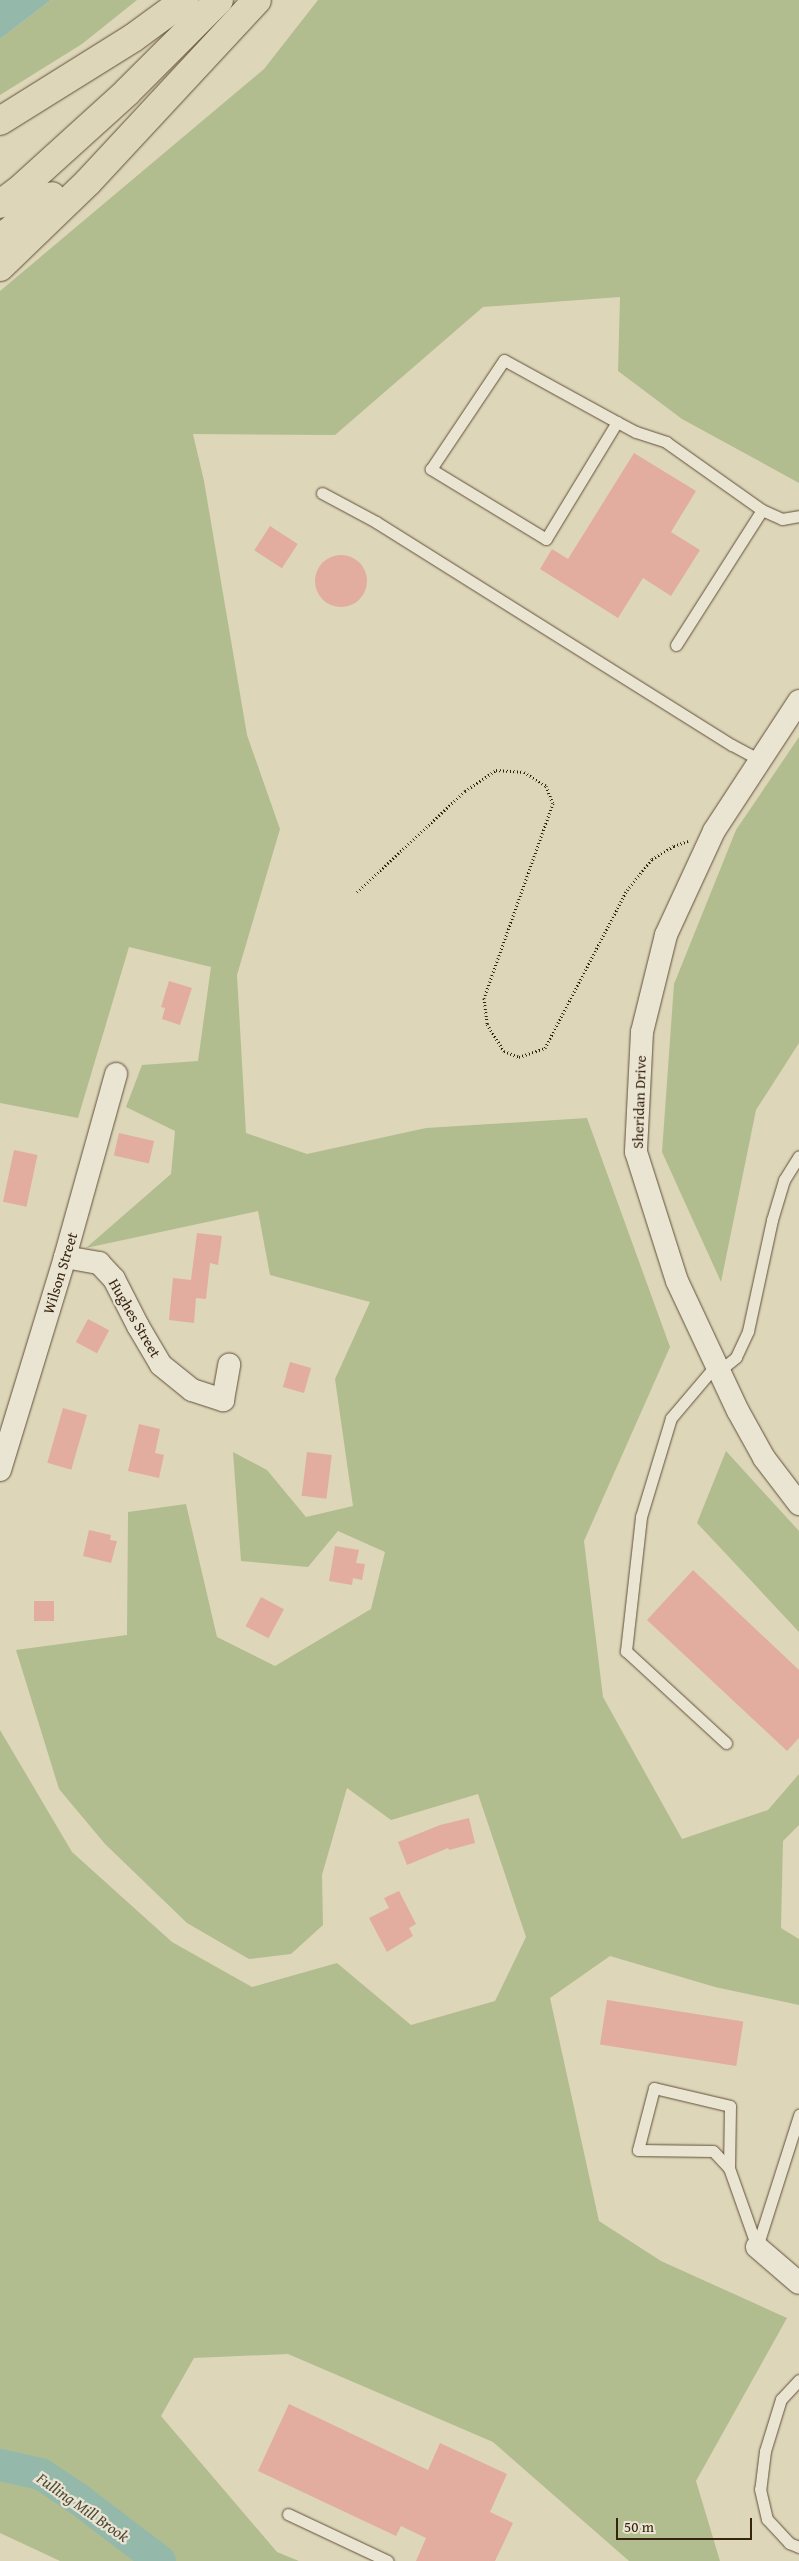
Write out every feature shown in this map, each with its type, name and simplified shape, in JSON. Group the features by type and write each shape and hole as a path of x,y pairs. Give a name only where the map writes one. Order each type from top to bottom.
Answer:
{"highway":[{"path":"0,121 133,38 186,0"},
{"path":"0,204 127,92 219,0"},
{"path":"0,267 88,182 257,0"},
{"path":"0,239 112,146 198,64"}],"street":[{"name":"Sheridan Drive","path":"799,701 714,831 664,945 642,1032 636,1152 677,1282 764,1458 799,1504"},
{"name":"Wilson Street","path":"0,1470 65,1257 116,1074"},
{"name":"Hughes Street","path":"65,1257 99,1262 114,1279 161,1365 192,1390 223,1400 229,1365"},
{"path":"757,2247 799,2283"}],"lane":[{"path":"617,422 546,539 431,469 504,360 636,432 666,442 762,510 782,519 799,516"},
{"path":"322,493 376,522 732,745 760,760"},
{"path":"676,644 762,510"},
{"path":"726,1743 626,1651 641,1517 671,1418 718,1368 736,1356 748,1331 772,1220 784,1180 799,1156"},
{"path":"729,2168 712,2151 638,2150 654,2088 730,2106 729,2168 757,2247"},
{"path":"757,2247 799,2115"},
{"path":"799,2380 782,2399 765,2451 760,2488 767,2519 789,2543 799,2547"},
{"path":"288,2514 388,2561"}],"path":[{"path":"358,892 465,791 496,770 524,772 546,786 553,803 484,998 488,1024 496,1038 504,1051 519,1057 545,1048 627,890 652,859 674,846 714,831"}],"shaded area":[{"path":"0,0 51,0 0,39"},
{"path":"51,0 137,0 82,44 0,95 0,39"},
{"path":"318,0 799,0 799,483 682,419 618,371 620,297 483,307 335,435 193,434 204,481 247,735 280,829 237,975 246,1133 307,1154 426,1128 587,1118 670,1347 584,1541 603,1697 682,1839 768,1810 799,1774 799,1825 783,1841 781,1928 799,1939 799,2005 715,1987 610,1956 550,1998 599,2221 661,2261 787,2318 696,2481 720,2561 629,2561 493,2442 288,2354 194,2358 161,2416 277,2552 299,2561 60,2561 0,2533 0,1730 72,1852 172,1942 252,1987 337,1963 411,2025 495,2001 526,1937 478,1794 391,1820 347,1788 322,1875 323,1925 291,1954 249,1959 187,1923 105,1844 59,1789 16,1650 127,1635 128,1512 186,1504 217,1637 275,1666 371,1609 385,1552 338,1531 308,1567 241,1561 233,1452 267,1470 306,1517 353,1506 335,1379 370,1302 270,1275 258,1211 86,1248 171,1174 175,1131 126,1107 142,1065 198,1061 211,967 129,947 78,1118 0,1103 0,291 264,69"},
{"path":"799,737 799,1043 756,1110 721,1282 662,1152 674,984 736,830"},
{"path":"726,1451 799,1531 799,1632 697,1523"}],"building":[{"path":"634,453 696,491 671,532 700,550 671,596 643,578 618,618 540,569 552,549 568,559"},
{"path":"270,526 298,544 282,568 254,550"},
{"path":"341,555 351,557 359,563 365,571 367,581 365,591 359,599 351,605 341,607 331,605 323,599 317,591 315,581 317,571 323,563 331,557"},
{"path":"169,981 192,988 180,1025 162,1019 165,1008 161,1007"},
{"path":"119,1133 154,1141 149,1164 114,1155"},
{"path":"14,1150 37,1155 26,1207 3,1202"},
{"path":"197,1233 222,1236 218,1265 210,1263 206,1299 196,1298 194,1323 169,1320 173,1278 191,1280"},
{"path":"88,1319 109,1330 97,1353 76,1342"},
{"path":"290,1362 311,1368 304,1393 283,1387"},
{"path":"63,1408 87,1415 71,1470 47,1463"},
{"path":"139,1424 160,1429 155,1453 164,1455 159,1478 128,1471"},
{"path":"307,1452 332,1455 326,1499 302,1496"},
{"path":"89,1530 111,1535 110,1540 117,1541 111,1563 83,1556"},
{"path":"335,1546 359,1550 356,1563 365,1564 362,1580 353,1578 352,1585 329,1581"},
{"path":"693,1570 799,1670 799,1738 787,1751 647,1620"},
{"path":"261,1597 284,1609 268,1638 246,1626"},
{"path":"34,1601 54,1601 54,1621 34,1621"},
{"path":"469,1818 475,1843 449,1850 448,1848 407,1865 398,1842 440,1825"},
{"path":"399,1891 416,1924 409,1928 413,1936 387,1952 369,1918 389,1908 384,1898"},
{"path":"607,2000 743,2022 736,2066 600,2044"},
{"path":"289,2404 428,2470 440,2443 507,2474 490,2512 513,2523 495,2561 416,2561 426,2538 401,2526 396,2536 258,2471"}],"waterway":[{"name":"Fulling Mill Brook","path":"0,2465 41,2474 77,2498 160,2561"}]}
